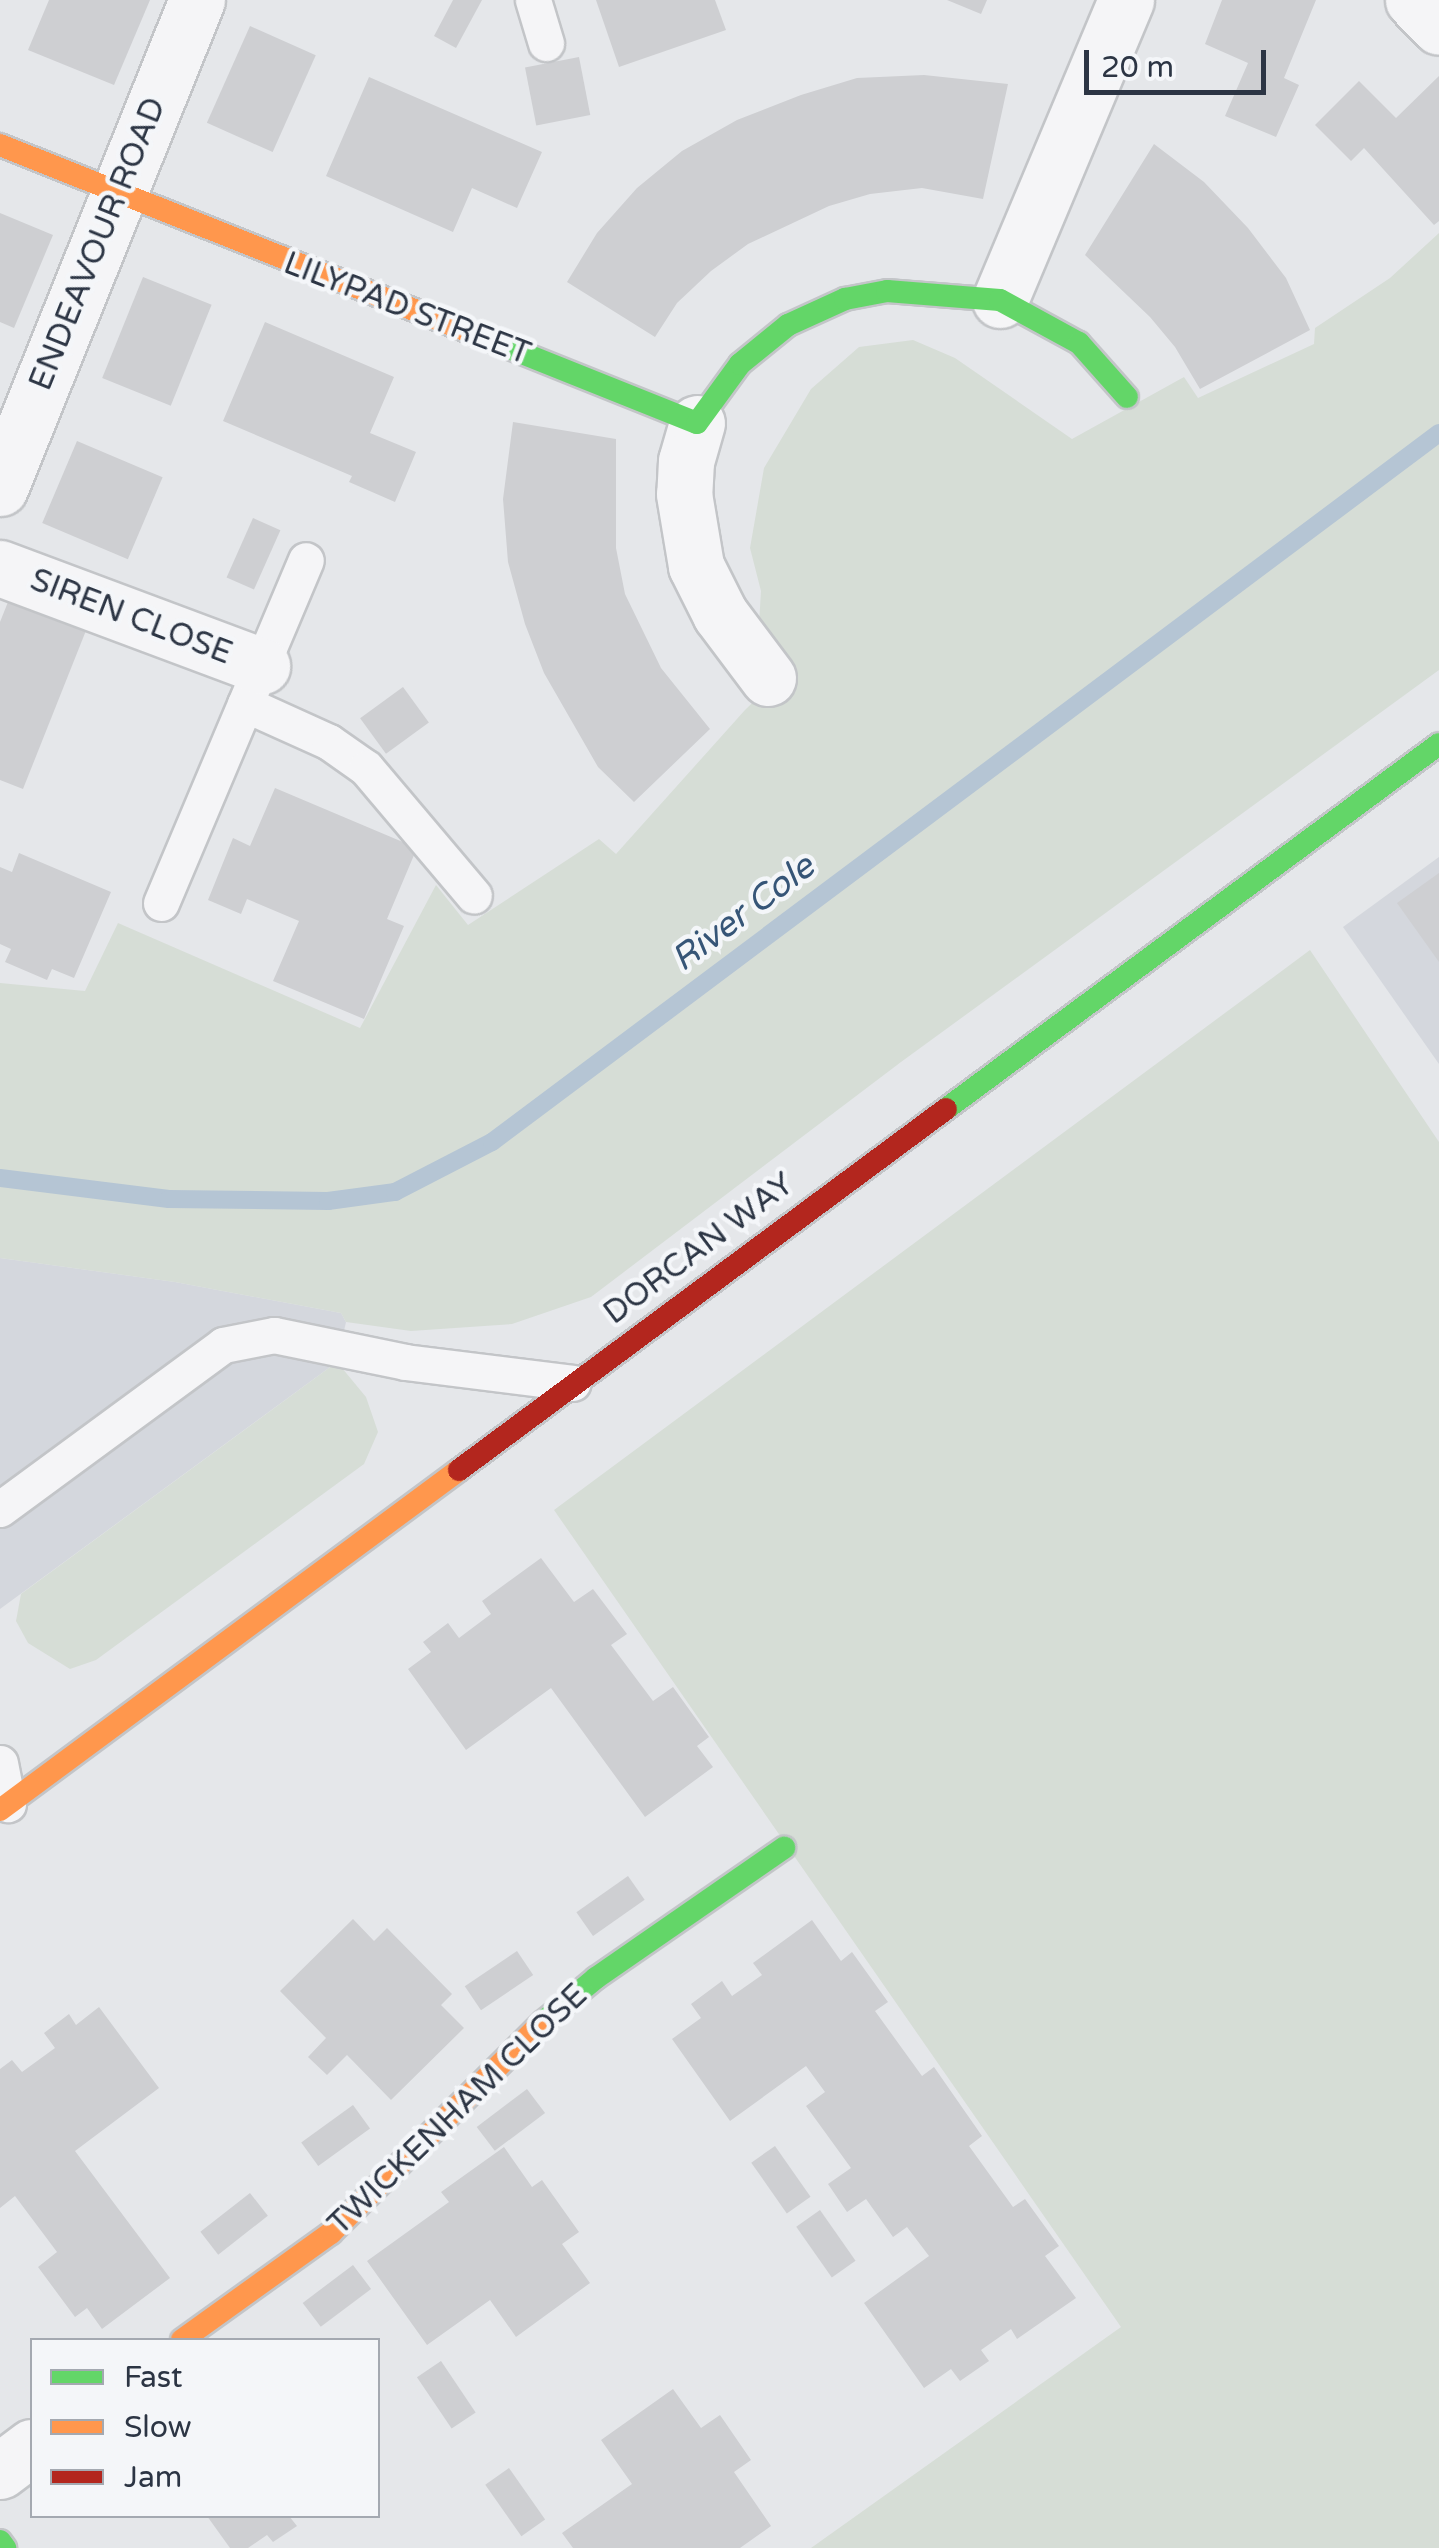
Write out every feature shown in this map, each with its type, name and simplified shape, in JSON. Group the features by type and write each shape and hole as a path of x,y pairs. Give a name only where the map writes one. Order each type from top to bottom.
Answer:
{"street":[{"name":"ENDEAVOUR ROAD","path":"0,488 196,0"},
{"path":"1000,300 1126,0"},
{"path":"1413,0 1439,28"},
{"name":"LILYPAD STREET","path":"0,145 697,424"},
{"path":"768,678 725,623 696,566 684,494 697,424 740,364 788,326 816,311 887,291 1000,300 1079,343 1127,397"},
{"name":"SIREN CLOSE","path":"0,568 253,685"},
{"name":"DORCAN WAY","path":"4,1806 1439,744"},
{"name":"TWICKENHAM CLOSE","path":"185,2338 331,2233 548,2017 596,1978 784,1848"},
{"path":"0,2471 30,2448"},
{"path":"0,2541 5,2548"}],"lane":[{"path":"533,0 546,43"},
{"path":"161,903 306,560"},
{"path":"253,685 366,768 474,896"},
{"path":"0,1509 223,1345 274,1335 405,1362 574,1383"},
{"path":"0,1764 4,1806"}],"shaded area":[{"path":"1439,233 1439,670 901,1062 591,1297 512,1324 411,1331 346,1322 341,1313 175,1282 0,1258 0,983 85,991 118,923 360,1028 436,885 468,925 599,839 616,854 745,710 791,665 759,624 761,591 750,548 764,468 811,389 859,347 913,340 955,358 1072,439 1184,377 1198,398 1314,344 1315,328 1390,278"},
{"path":"1439,857 1439,1064 1343,927"},
{"path":"1310,950 1439,1142 1439,2548 811,2548 1121,2327 554,1510"},
{"path":"0,1258 175,1282 341,1313 346,1322 337,1362 0,1609"},
{"path":"337,1362 366,1397 378,1432 364,1464 96,1660 70,1669 28,1643 16,1621 21,1594"}],"building":[{"path":"49,0 150,0 114,85 28,50"},
{"path":"453,0 482,0 456,48 434,36"},
{"path":"596,0 715,0 726,30 619,67"},
{"path":"947,0 987,0 981,14"},
{"path":"1222,0 1316,0 1284,78 1299,85 1276,137 1225,116 1248,63 1205,44"},
{"path":"250,26 316,55 273,152 207,123"},
{"path":"579,57 590,115 536,125 525,67"},
{"path":"924,75 1008,84 983,199 922,188 870,194 829,206 748,244 711,271 677,303 655,337 567,282 597,233 637,188 682,151 737,120 801,95 857,78"},
{"path":"1439,76 1439,221 1434,225 1364,148 1351,161 1315,125 1359,81 1396,118"},
{"path":"369,77 542,152 517,208 472,188 453,232 326,176"},
{"path":"1154,144 1204,182 1248,228 1286,278 1310,330 1200,389 1175,347 1150,317 1085,255"},
{"path":"0,213 53,235 14,328 0,322"},
{"path":"143,277 212,305 171,406 102,378"},
{"path":"265,322 394,377 370,433 416,452 395,502 349,482 352,476 223,421"},
{"path":"513,422 616,439 616,548 625,594 661,668 710,729 634,802 598,767 544,673 525,624 508,562 503,499"},
{"path":"77,441 163,477 128,559 42,523"},
{"path":"253,518 280,530 254,590 227,577"},
{"path":"10,597 87,628 23,789 0,780 0,622"},
{"path":"403,687 429,723 386,754 360,718"},
{"path":"275,788 417,848 387,919 404,926 364,1019 273,981 299,921 247,899 241,914 208,900 233,838 250,846"},
{"path":"19,853 111,892 74,978 52,969 47,980 5,962 11,949 0,944 0,867 12,872"},
{"path":"1439,873 1439,962 1397,903"},
{"path":"541,1558 574,1602 593,1589 627,1634 611,1645 653,1701 673,1687 709,1737 697,1746 713,1767 645,1817 551,1688 466,1750 408,1669 431,1652 423,1642 448,1623 459,1638 491,1614 482,1601"},
{"path":"628,1876 645,1900 593,1936 576,1912"},
{"path":"353,1919 374,1941 387,1928 452,1994 441,2005 464,2028 391,2100 347,2055 327,2075 308,2057 326,2038 280,1991"},
{"path":"812,1920 841,1961 852,1952 888,2002 875,2011 922,2076 934,2067 982,2136 969,2146 1013,2207 1025,2199 1059,2246 1045,2256 1076,2298 1017,2339 1011,2329 981,2350 989,2361 960,2381 951,2369 924,2388 864,2303 929,2256 907,2227 893,2237 866,2199 847,2212 828,2184 851,2168 806,2106 825,2092 806,2066 730,2121 672,2039 701,2018 691,2004 722,1981 732,1996 762,1975 753,1963"},
{"path":"517,1951 533,1975 481,2010 465,1986"},
{"path":"99,2007 159,2088 75,2151 170,2278 102,2329 87,2308 75,2317 38,2267 57,2252 15,2196 0,2208 0,2069 12,2060 22,2072 55,2048 44,2033 69,2014 76,2025"},
{"path":"527,2089 545,2113 495,2151 477,2127"},
{"path":"353,2105 370,2128 318,2166 301,2143"},
{"path":"775,2146 811,2197 787,2213 751,2163"},
{"path":"504,2147 532,2187 542,2180 579,2232 562,2244 590,2283 516,2337 490,2300 427,2345 367,2261 449,2202 441,2192"},
{"path":"250,2193 268,2216 218,2255 200,2232"},
{"path":"820,2210 856,2261 832,2277 796,2227"},
{"path":"353,2265 371,2289 321,2327 303,2303"},
{"path":"441,2361 476,2412 452,2429 417,2377"},
{"path":"673,2389 701,2428 720,2415 751,2460 734,2472 771,2526 740,2548 573,2548 562,2533 632,2484 601,2440"},
{"path":"509,2468 545,2520 521,2536 485,2485"},
{"path":"208,2518 291,2518 297,2526 273,2542 267,2535 248,2548 230,2548"}],"waterway":[{"name":"River Cole","path":"0,1178 169,1199 328,1201 395,1192 492,1142 1439,433"}],"traffic: fast":[{"path":"487,339 697,423 740,364 788,325 845,299 887,291 1000,300 1079,343 1127,397"},
{"path":"946,1109 1439,744"},
{"path":"542,2023 596,1978 784,1848"},
{"path":"0,2541 5,2548"}],"traffic: slow":[{"path":"0,145 487,339"},
{"path":"0,1810 459,1470"},
{"path":"185,2338 331,2233 542,2023"}],"traffic: jam":[{"path":"459,1470 946,1109"}]}
